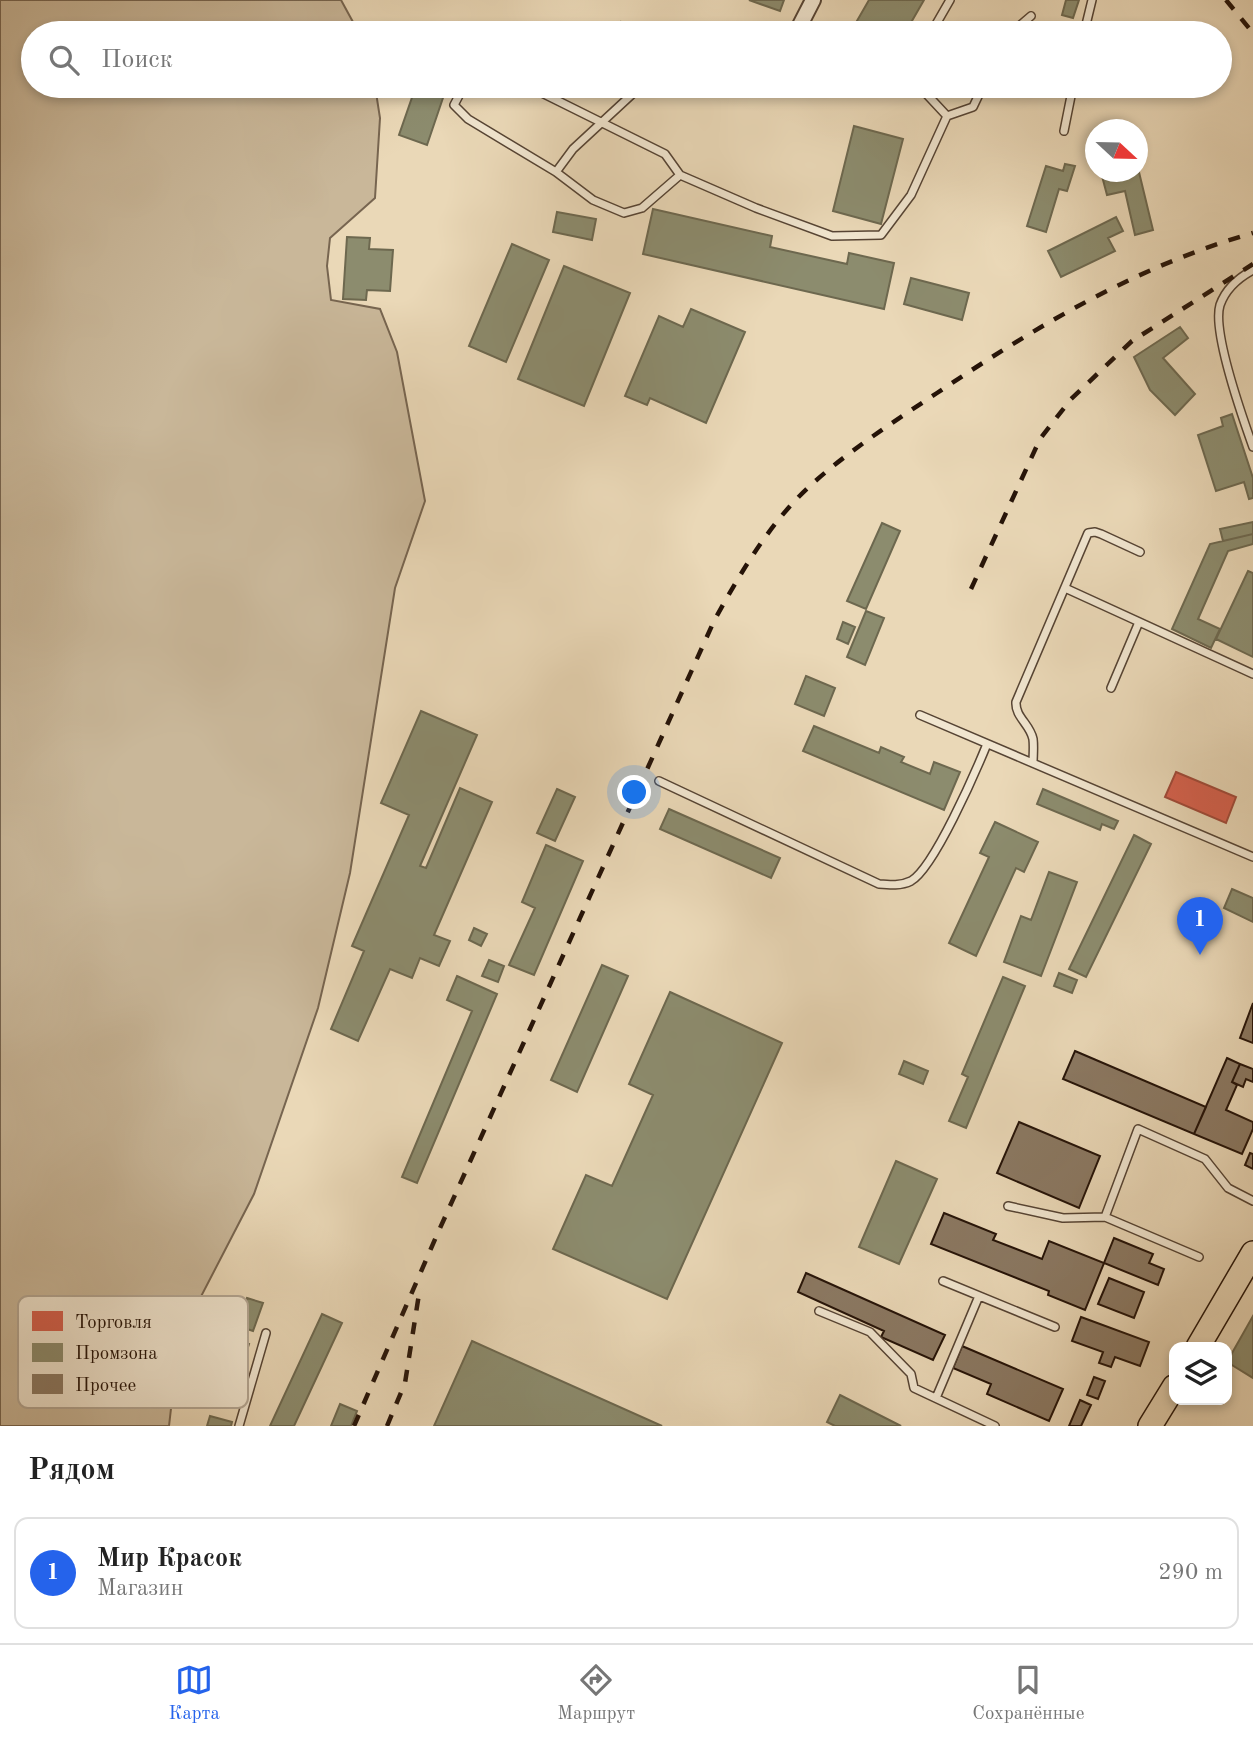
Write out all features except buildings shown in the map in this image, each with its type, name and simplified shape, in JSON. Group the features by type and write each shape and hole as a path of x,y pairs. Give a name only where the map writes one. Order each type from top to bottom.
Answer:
{"main road":[{"path":"1201,1342 1253,1253"},
{"path":"1156,1424 1169,1397"}],"street":[{"path":"802,21 813,0"}],"lane":[{"path":"938,21 950,0"},
{"path":"1087,21 1092,0"},
{"path":"1025,21 1031,16"},
{"path":"458,98 454,105 468,119 556,172 593,200 624,213 642,208 680,175"},
{"path":"552,98 665,154 680,175 755,208 832,236 881,235 911,195 947,116 973,107 977,98"},
{"path":"556,172 573,149 629,98"},
{"path":"930,98 947,116"},
{"path":"1064,131 1071,98"},
{"path":"1253,270 1238,279 1226,292 1218,321 1238,405 1253,447"},
{"path":"1033,763 1033,739 1016,709 1016,702 1088,533 1094,531 1140,552"},
{"path":"1065,588 1253,674"},
{"path":"1111,688 1139,622"},
{"path":"919,715 1253,857"},
{"path":"659,781 879,884 898,885 913,880 934,853 968,789 987,744"},
{"path":"1105,1217 1138,1129 1205,1159 1228,1188 1253,1201"},
{"path":"1007,1206 1063,1218 1105,1217 1199,1257"},
{"path":"943,1281 1055,1327"},
{"path":"936,1398 979,1296"},
{"path":"819,1311 870,1332 911,1374 914,1388 995,1426"},
{"path":"248,1395 266,1334"},
{"path":"239,1426 244,1408"}],"shaded area":[{"path":"0,0 341,0 352,21 21,21 21,98 377,98 380,118 375,198 330,238 327,266 331,300 380,309 397,352 425,501 395,588 350,873 318,1008 254,1194 201,1296 18,1296 18,1408 171,1408 169,1426 0,1426"}],"railway":[{"path":"1226,0 1253,33"},
{"path":"354,1426 436,1237 714,621 770,531 797,499 842,459 1012,344 1128,280 1169,262 1253,233"},
{"path":"971,589 1040,439 1071,399 1132,341 1253,264"},
{"path":"387,1426 405,1383 419,1294"}],"place":[{"name":"Мир Красок","path":"1200,955"}]}
